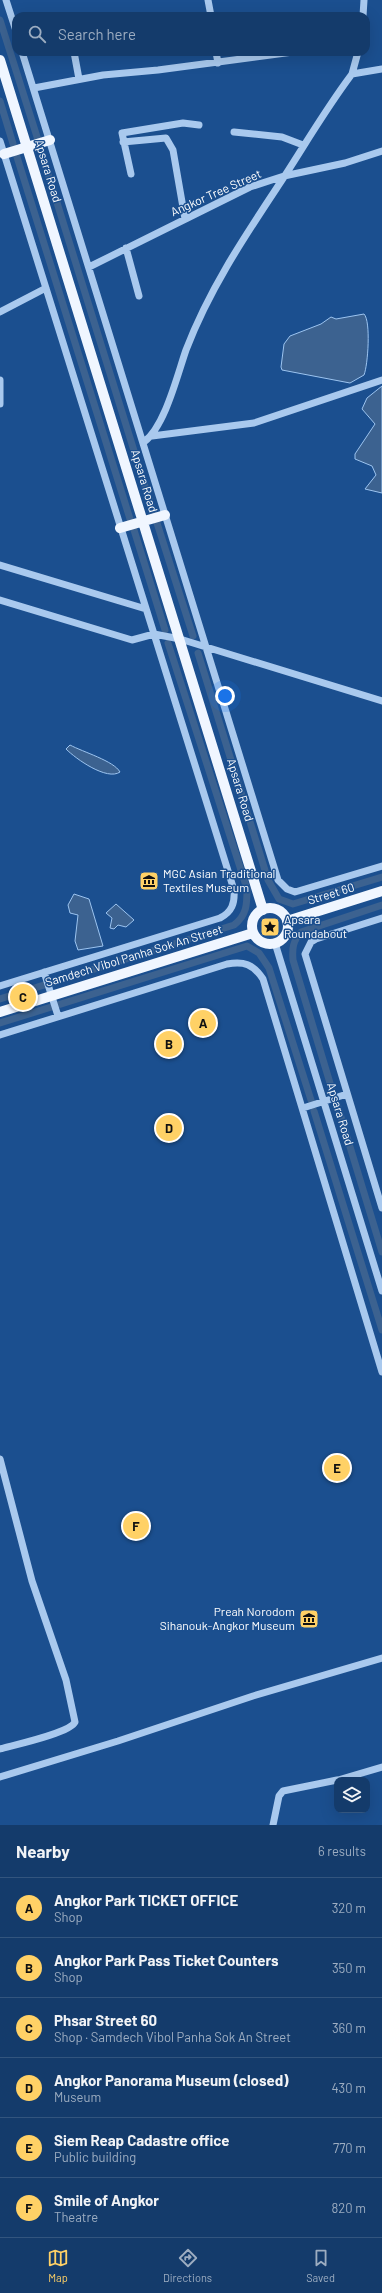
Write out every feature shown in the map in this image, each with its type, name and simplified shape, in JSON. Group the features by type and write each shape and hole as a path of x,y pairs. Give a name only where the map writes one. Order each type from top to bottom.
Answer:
{"main road":[{"name":"Apsara Road","path":"0,60 263,910"},
{"path":"4,154 50,140"},
{"path":"120,528 166,515"},
{"name":"Street 60","path":"287,921 382,891"},
{"path":"263,910 279,911 287,921 286,934 275,943 262,942 253,933 253,921 263,910"},
{"name":"Samdech Vibol Panha Sok An Street","path":"0,1012 253,933"}],"street":[{"path":"6,0 12,19"},
{"path":"208,0 210,12"},
{"path":"363,12 364,0"},
{"path":"23,56 144,442 278,880 287,889 294,892 382,866"},
{"path":"75,56 79,79"},
{"path":"217,56 218,63"},
{"path":"34,88 79,79 266,56"},
{"path":"144,442 152,436 161,419 198,319 216,282 303,145 352,74 357,56"},
{"path":"352,74 382,69"},
{"path":"131,174 122,133 183,123 199,126"},
{"path":"234,132 282,138 303,145"},
{"path":"123,142 166,138 173,150 185,219"},
{"path":"0,141 154,634 235,900 227,914 220,918 45,974 0,986"},
{"name":"Angkor Tree Street","path":"89,267 250,187 284,176 345,163 382,151"},
{"path":"126,248 139,296"},
{"path":"0,312 46,288"},
{"path":"0,380 0,404"},
{"path":"152,436 254,423 382,380"},
{"path":"0,565 146,609"},
{"path":"0,600 132,640 154,634 180,639 382,701"},
{"path":"382,918 316,939 311,942 305,954 382,1208"},
{"name":"Apsara Road","path":"275,943 382,1292"},
{"path":"0,1034 58,1014 227,964 247,963 256,970 262,979 303,1108 382,1372"},
{"path":"45,974 58,1014"},
{"path":"303,1108 347,1094"},
{"path":"0,1459 32,1581 66,1680 75,1722 72,1726 61,1731 0,1749"},
{"path":"0,1777 118,1742 252,1696 382,1658"},
{"path":"348,1777 382,1767"},
{"path":"273,1825 279,1796 285,1791 334,1781"}],"water":[{"path":"364,314 368,325 368,353 364,375 350,383 282,370 281,367 284,344 290,336 321,324 331,317 336,319"},
{"path":"382,386 382,493 365,489 376,475 372,466 355,459 355,454 375,424 362,409 367,398"},
{"path":"70,745 105,760 117,768 120,772 107,774 92,768 66,749"},
{"path":"74,894 89,899 103,946 78,950 75,941 78,915 70,913 68,905"},
{"path":"116,904 134,920 126,927 118,925 114,929 110,928 112,918 106,913"}],"waterway":[{"path":"0,20 38,140"},
{"path":"0,101 14,147"},
{"path":"41,151 153,512"},
{"path":"17,157 130,519"},
{"path":"157,523 193,636"},
{"path":"134,530 165,630"},
{"path":"0,999 234,925 244,913 247,889 168,643"},
{"path":"198,653 268,880 279,899 293,904 382,877"},
{"path":"333,1093 293,960 294,945 296,938 301,932 382,905"},
{"path":"0,1023 247,946 259,953 269,968 311,1100"},
{"path":"337,1104 382,1252"},
{"path":"314,1111 382,1330"}],"place":[{"name":"MGC Asian Traditional Textiles Museum","path":"149,881"},
{"name":"Apsara Roundabout","path":"270,927"},
{"name":"Phsar Street 60","path":"23,997"},
{"name":"Angkor Park TICKET OFFICE","path":"203,1023"},
{"name":"Angkor Park Pass Ticket Counters","path":"169,1044"},
{"name":"Angkor Panorama Museum (closed)","path":"169,1128"},
{"name":"Siem Reap Cadastre office","path":"337,1468"},
{"name":"Smile of Angkor","path":"136,1526"},
{"name":"Preah Norodom Sihanouk-Angkor Museum","path":"309,1619"}]}
